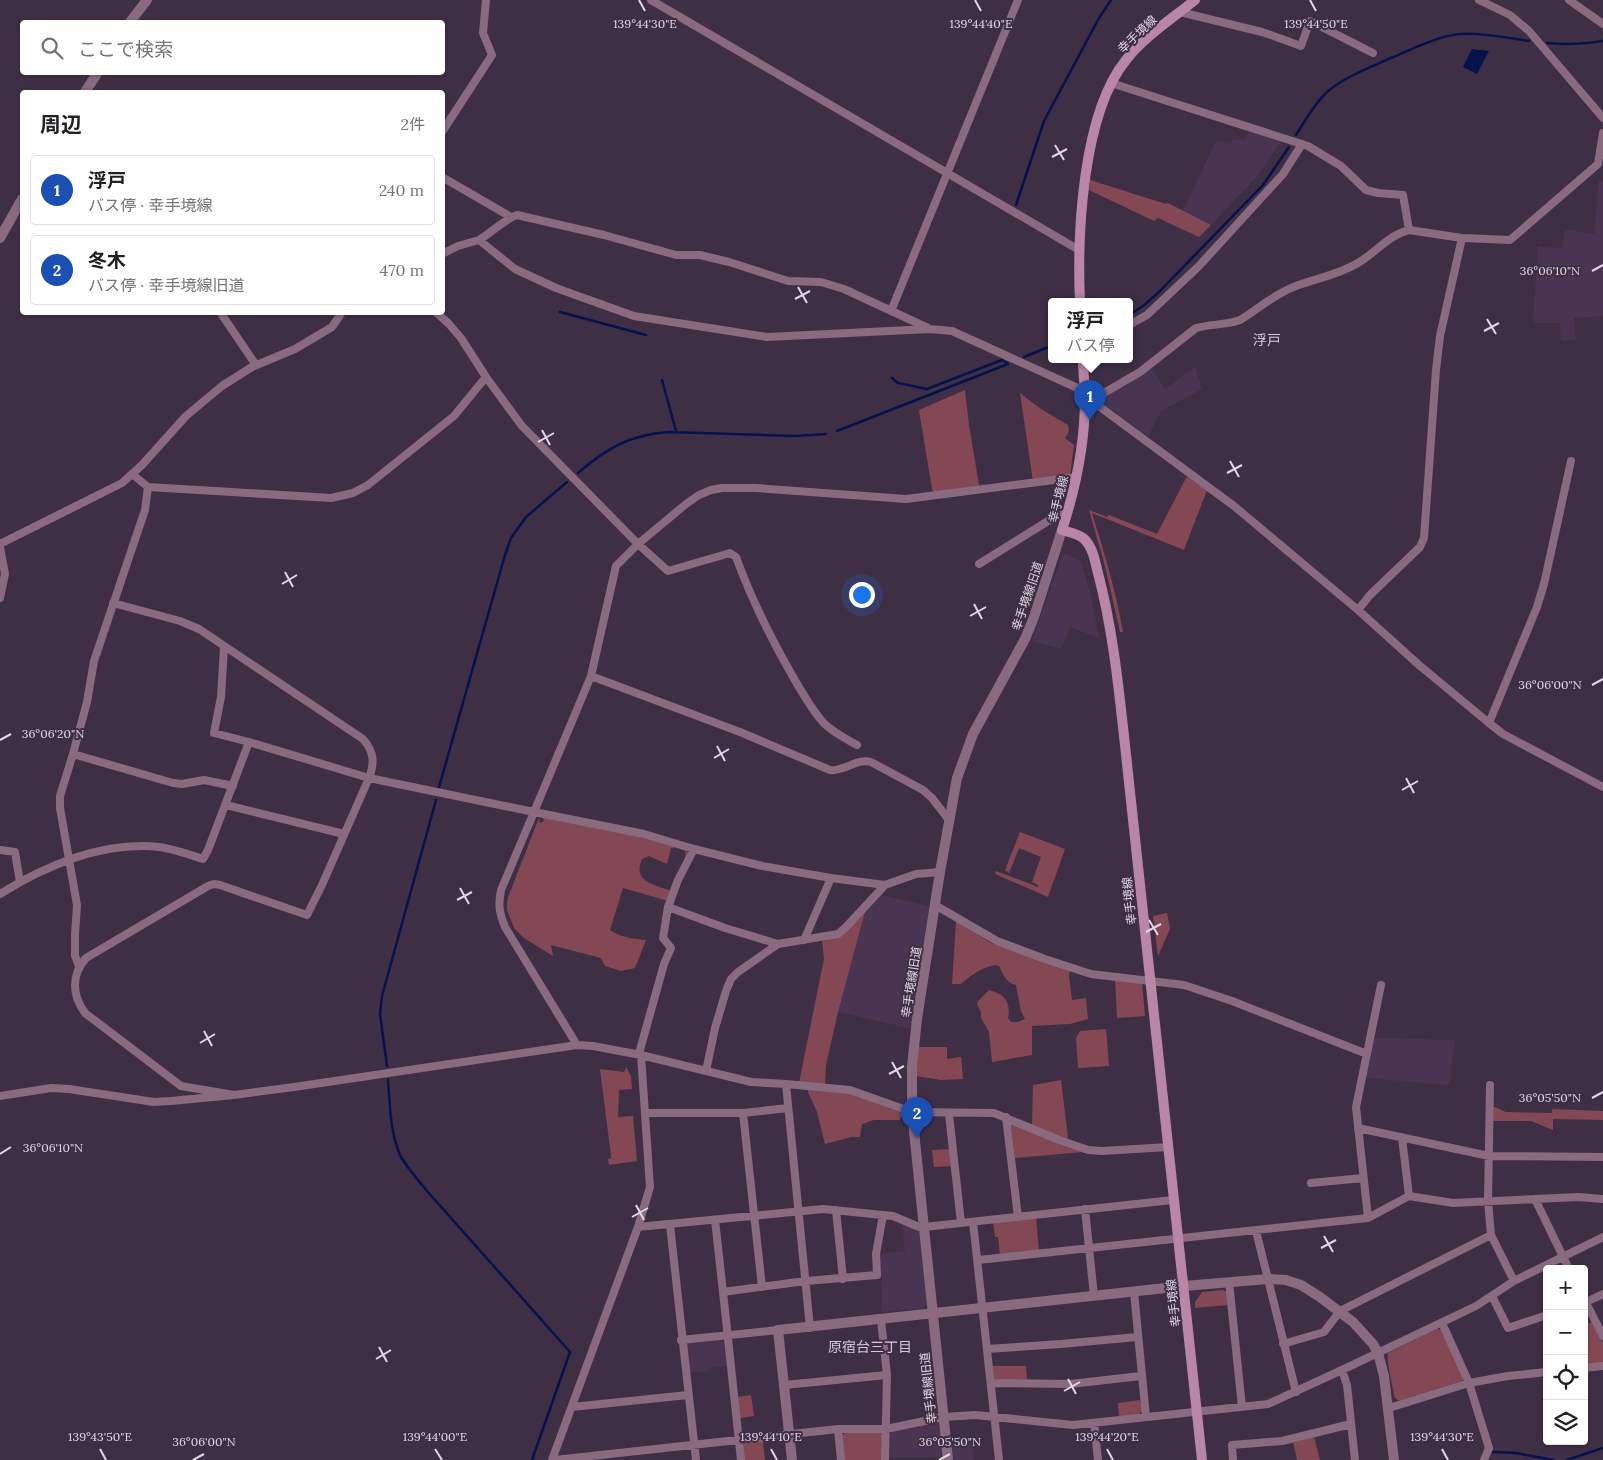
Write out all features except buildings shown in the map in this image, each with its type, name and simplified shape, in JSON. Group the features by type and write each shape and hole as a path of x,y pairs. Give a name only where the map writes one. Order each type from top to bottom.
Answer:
{"main road":[{"name":"幸手境線","path":"1080,298 1079,250 1086,172 1095,129 1111,83 1127,58 1143,42 1195,0"},
{"name":"幸手境線","path":"1083,363 1087,396 1081,450 1077,477 1062,530 1083,538 1088,544 1108,613 1124,736 1202,1460"}],"street":[{"path":"132,20 147,0"},
{"path":"445,127 492,55 483,33 486,0"},
{"path":"651,0 1079,250"},
{"path":"891,311 1018,0"},
{"path":"1479,0 1510,15 1529,31 1603,118"},
{"path":"1568,0 1603,24"},
{"path":"1180,12 1262,32 1300,46 1310,21 1373,53"},
{"path":"87,90 96,75"},
{"path":"1111,83 1308,146 1341,166 1366,190 1403,195 1409,230"},
{"path":"1087,396 1140,372 1196,328 1231,324 1240,320 1294,286 1330,276 1358,263 1388,241 1409,230 1462,238 1510,240 1598,164 1603,133"},
{"path":"1133,323 1147,315 1199,266 1283,174 1302,144"},
{"path":"445,179 511,217"},
{"path":"0,238 20,203"},
{"path":"445,252 458,246 479,240 492,233 511,217 517,215 604,234 676,255 700,255 729,262 788,281 821,282 844,289 930,329"},
{"path":"1358,610 1370,595 1420,547 1424,538 1439,344 1462,238"},
{"path":"479,240 515,269 556,288 634,316 726,329 767,337 930,329 952,331 1087,396 1234,506 1358,610 1419,665 1503,734 1603,787"},
{"path":"222,315 256,365"},
{"path":"0,598 5,574 0,545 122,483 186,416 222,386 256,365 295,350 332,327 340,315"},
{"path":"439,315 461,338 486,377 522,426 668,572 734,554 757,612 803,693 823,722 857,745"},
{"path":"132,474 148,487 331,498 353,493 368,485 454,416 486,377"},
{"path":"1489,723 1537,607 1544,584 1571,461"},
{"path":"577,1045 505,927 498,903 501,890 591,676 616,566 638,544 686,504 711,490 722,488 756,488 906,499 1077,477"},
{"path":"79,966 75,956 77,905 60,808 60,796 87,702 94,661 145,510 148,487"},
{"path":"979,564 1056,516 1067,513"},
{"name":"幸手境線旧道","path":"948,1460 912,1112 912,1066 940,872 957,778 973,734 1025,639 1062,530"},
{"path":"113,603 180,621 199,629 363,739 374,757 369,778 307,915 214,884 86,958 79,966 76,974 75,991 79,1006 85,1013 181,1086 234,1095"},
{"path":"224,647 222,697 214,733 369,778 644,834 762,866 885,885 916,874 940,872"},
{"path":"591,676 740,732 830,770 836,771 866,760 871,762 923,790 932,798 949,820"},
{"path":"0,894 41,871 69,859 95,853 132,847 158,848 178,851 203,859 226,805 248,742"},
{"path":"73,754 173,783 182,784 204,780 233,786"},
{"path":"226,805 344,834"},
{"path":"694,849 678,880 668,907 664,938 671,948 640,1050 650,1187 638,1227 553,1460 838,1430 886,1429 944,1417 975,1415 1073,1425 1268,1404 1442,1323 1476,1306 1514,1280 1603,1237"},
{"path":"0,850 15,852 20,882"},
{"path":"804,940 831,878"},
{"path":"668,907 725,928 778,944 838,934 885,885"},
{"path":"935,905 996,942 1045,959 1091,974 1184,985 1216,995 1367,1054"},
{"path":"706,1071 715,1028 731,979 778,944"},
{"path":"1368,1218 1356,1107 1381,985"},
{"path":"0,1096 51,1088 154,1102 234,1095 577,1045 593,1046 641,1056 751,1082 850,1090 912,1112 949,1114 994,1113 1088,1150 1102,1151 1168,1147"},
{"path":"786,1084 810,1328"},
{"path":"1490,1085 1488,1201 1491,1235 1514,1280"},
{"path":"645,1113 743,1113 788,1108"},
{"path":"743,1113 762,1287"},
{"path":"949,1114 961,1223"},
{"path":"1006,1117 1018,1217"},
{"path":"1358,1128 1488,1156 1603,1157"},
{"path":"1402,1138 1409,1196"},
{"path":"1311,1183 1363,1178"},
{"path":"978,1260 1368,1218 1409,1196 1453,1202 1578,1197 1603,1199"},
{"path":"1535,1199 1568,1265"},
{"path":"638,1227 822,1209 883,1214 893,1216 919,1227 924,1227 1174,1200"},
{"path":"1085,1209 1094,1296"},
{"path":"836,1210 843,1279"},
{"path":"723,1292 877,1275 876,1254 883,1214"},
{"path":"715,1220 741,1460"},
{"path":"973,1222 999,1460"},
{"path":"670,1225 681,1340 696,1460"},
{"path":"1256,1231 1296,1392"},
{"path":"1283,1344 1324,1332 1340,1312 1491,1235"},
{"path":"681,1340 810,1328 1184,1286 1268,1279 1286,1280 1302,1285 1340,1312 1366,1335 1378,1353 1389,1408 1394,1460"},
{"path":"1229,1282 1242,1407"},
{"path":"1134,1292 1146,1417"},
{"path":"1588,1300 1603,1294"},
{"path":"1492,1296 1508,1328 1543,1316"},
{"path":"1588,1307 1603,1336"},
{"path":"881,1320 887,1375 885,1460"},
{"path":"1442,1323 1469,1383 1489,1448 1484,1460"},
{"path":"778,1330 792,1460"},
{"path":"987,1348 1137,1337"},
{"path":"1588,1368 1603,1366"},
{"path":"1342,1370 1347,1385 1355,1460"},
{"path":"1389,1408 1469,1383 1543,1372"},
{"path":"784,1385 887,1375"},
{"path":"991,1383 1070,1384 1141,1376"},
{"path":"572,1407 688,1395"},
{"path":"1094,1423 1098,1460"},
{"path":"1233,1460 1232,1445 1282,1441 1351,1424"},
{"path":"838,1430 841,1460"}],"shaded area":[{"path":"1472,49 1489,51 1477,74 1463,67"},
{"path":"1249,132 1281,142 1258,175 1211,225 1183,211 1216,141 1231,144 1232,139 1245,141"},
{"path":"1090,180 1166,204 1168,203 1211,225 1199,237 1158,218 1154,221 1089,190"},
{"path":"1599,180 1603,182 1603,316 1574,318 1576,340 1561,341 1560,323 1533,323 1538,246 1562,249 1565,229 1594,234"},
{"path":"1151,367 1165,389 1195,367 1202,389 1161,411 1148,436 1104,404 1106,401 1101,397"},
{"path":"965,390 979,485 990,484 934,493 919,410"},
{"path":"1020,393 1041,409 1068,425 1069,431 1065,438 1074,445 1070,476 1033,481"},
{"path":"1188,477 1207,490 1184,550 1092,513 1117,602 1123,632 1120,632 1105,566 1089,510 1107,517 1109,515 1157,534"},
{"path":"1063,553 1081,561 1091,596 1099,638 1070,627 1061,649 1032,641"},
{"path":"542,816 643,836 677,845 684,848 688,853 686,858 685,851 677,847 671,848 667,864 649,856 642,859 640,872 642,877 651,884 669,890 668,901 623,888 610,930 627,937 646,940 635,968 621,971 605,966 601,958 551,945 553,956 524,938 514,928 507,910 508,897 539,818 540,823 544,821"},
{"path":"1020,832 1065,849 1048,897 995,874 996,871 1038,887 1038,885 1032,882 1041,857 1019,848 1009,873 1005,870"},
{"path":"881,895 930,906 912,1029 838,1012 866,908"},
{"path":"866,908 838,1012 826,1065 825,1086 799,1083 824,959 822,941 842,933"},
{"path":"1167,913 1170,929 1158,956 1153,916"},
{"path":"956,921 991,943 1070,971 1072,1000 1086,998 1088,1019 1070,1024 1032,1026 1032,1055 992,1062 989,1032 981,1018 981,1012 977,1004 978,1001 989,990 995,992 1003,996 1008,1003 1008,1018 1011,1022 1025,1019 1021,1011 1016,985 1007,980 999,966 995,965 985,968 961,984 952,984"},
{"path":"1115,979 1142,982 1145,1016 1117,1018"},
{"path":"1106,1029 1109,1066 1078,1068 1076,1038 1080,1031"},
{"path":"1376,1038 1455,1040 1449,1085 1365,1078 1372,1040"},
{"path":"918,1047 947,1047 947,1059 961,1057 963,1079 941,1080 916,1076"},
{"path":"626,1067 631,1076 632,1089 619,1090 618,1117 633,1116 637,1161 609,1165 608,1159 611,1156 600,1069 624,1072"},
{"path":"1061,1080 1068,1138 1066,1140 1032,1125 1033,1085"},
{"path":"808,1090 849,1093 902,1113 900,1120 874,1120 862,1124 860,1137 851,1137 825,1144 817,1112"},
{"path":"1492,1106 1506,1112 1552,1113 1552,1109 1603,1111 1603,1120 1553,1119 1553,1130 1531,1121 1492,1121"},
{"path":"1013,1122 1056,1143 1082,1152 1015,1158 1011,1125"},
{"path":"950,1149 952,1166 934,1167 932,1150"},
{"path":"1036,1217 1039,1251 1000,1255 998,1237 995,1237 993,1222"},
{"path":"902,1223 920,1230 928,1304 923,1308 882,1312 879,1254 905,1251"},
{"path":"1223,1290 1227,1292 1229,1305 1195,1308 1195,1302 1202,1292"},
{"path":"1592,1322 1603,1343 1603,1363 1588,1365 1588,1324"},
{"path":"1437,1329 1441,1330 1464,1377 1462,1381 1399,1401 1395,1398 1388,1353"},
{"path":"723,1340 726,1342 729,1366 708,1368 708,1371 688,1373 685,1347 688,1343"},
{"path":"992,1366 1026,1366 1027,1381 996,1381 993,1378"},
{"path":"751,1395 754,1416 740,1418 737,1397"},
{"path":"1140,1400 1142,1411 1139,1415 1119,1417 1118,1403"},
{"path":"937,1423 941,1426 945,1457 889,1458 890,1434 893,1431"},
{"path":"878,1431 883,1435 882,1460 843,1460 840,1437 846,1432"},
{"path":"1314,1437 1320,1460 1297,1460 1293,1442"},
{"path":"763,1441 765,1460 744,1460 742,1446 745,1443"},
{"path":"972,1443 974,1460 952,1460 950,1445"}],"waterway":[{"path":"1016,205 1044,121 1099,18 1111,0"},
{"path":"1296,135 1318,102 1334,86 1358,73 1425,43 1460,34 1486,35 1529,41"},
{"path":"1547,43 1575,44 1603,41"},
{"path":"1133,312 1159,292 1263,185 1289,147"},
{"path":"560,312 646,335"},
{"path":"1024,357 1048,347"},
{"path":"892,378 898,383 927,389 1002,360 1008,364"},
{"path":"837,431 1008,364"},
{"path":"662,380 676,431"},
{"path":"578,473 599,456 619,444 642,436 669,432 796,436 826,434"},
{"path":"439,787 511,538 526,517 567,482"},
{"path":"387,1066 380,1014 382,996 436,800"},
{"path":"388,1080 393,1129 401,1157 427,1191 570,1352 532,1460"},
{"path":"1567,1460 1603,1448"},
{"path":"1493,1452 1516,1453 1553,1460"}],"place":[{"name":"浮戸","path":"1090,421"},
{"name":"冬木","path":"917,1138"}],"district":[{"name":"浮戸","path":"1267,340"},
{"name":"原宿台三丁目","path":"870,1347"}]}
